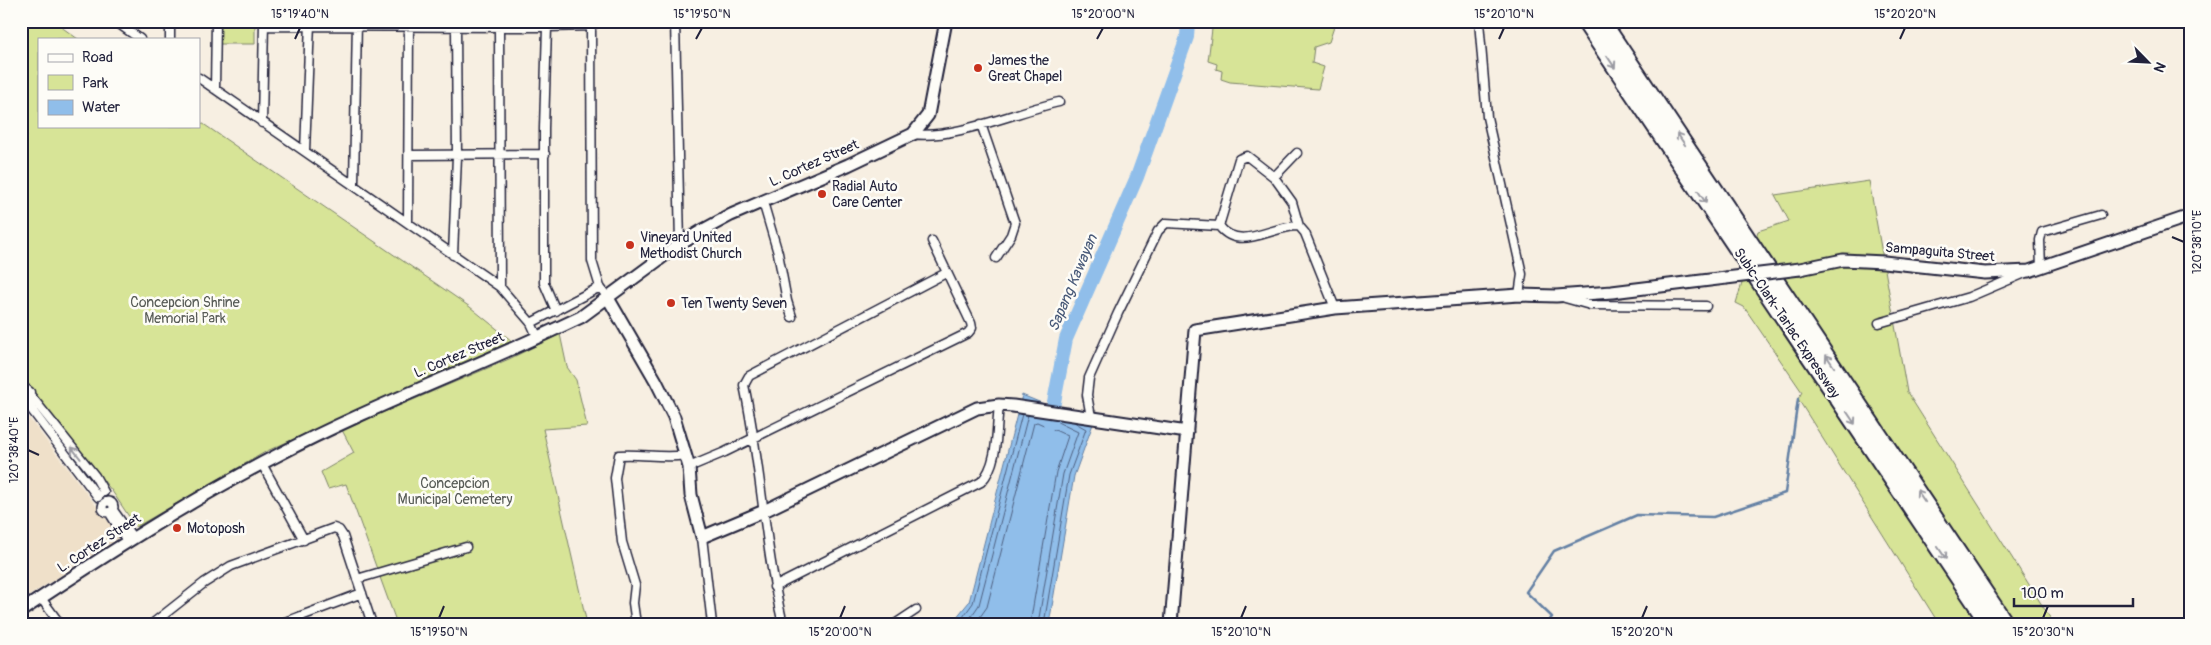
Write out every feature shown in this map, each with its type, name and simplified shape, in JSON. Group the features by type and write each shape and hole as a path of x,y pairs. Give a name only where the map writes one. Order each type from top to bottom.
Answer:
{"highway":[{"name":"Subic-Clark-Tarlac Expressway","path":"1584,21 1989,624"},
{"name":"Subic-Clark-Tarlac Expressway","path":"1602,21 2006,624"}],"street":[{"path":"115,21 125,25 139,38"},
{"path":"170,21 170,38"},
{"path":"215,89 216,21"},
{"path":"262,122 264,24 408,24 456,27 548,27 591,26 599,21"},
{"path":"676,21 680,244"},
{"path":"946,21 928,115 913,134 926,136 981,124 1032,108 1059,102"},
{"path":"1479,21 1487,117 1522,274 1519,295"},
{"path":"305,151 310,24"},
{"path":"408,24 410,155 408,223"},
{"path":"354,184 357,25"},
{"path":"591,26 592,261 600,287 608,298 670,410 685,455 691,495 702,537 712,624"},
{"path":"454,255 457,156 456,27"},
{"path":"499,27 501,155 500,287"},
{"path":"548,27 544,154 544,283 556,311"},
{"path":"200,79 500,287 531,323 538,338"},
{"path":"981,124 1014,223 1011,234 996,258"},
{"name":"L. Cortez Street","path":"21,611 130,539 262,464 390,401 538,338 581,317 680,244 731,215 913,134"},
{"path":"1274,177 1296,153"},
{"path":"410,155 544,154"},
{"path":"1219,226 1239,159 1247,156 1274,177 1292,202 1299,226 1305,233 1335,308"},
{"path":"763,202 778,253 792,317"},
{"path":"2041,268 2040,240 2042,232 2101,214"},
{"name":"Sampaguita Street","path":"1187,432 1195,330 1335,308 1519,295 1556,296 1800,269 1843,260 1884,262 1984,273 2029,271 2190,216"},
{"path":"1087,416 1089,378 1158,231 1166,223 1219,226 1225,234 1234,238 1245,239 1288,226 1299,226"},
{"path":"688,467 725,452 968,333 972,328 971,323 932,241"},
{"path":"1879,323 1969,297 2029,271"},
{"path":"783,624 774,587 755,436 744,385 749,376 946,273"},
{"path":"531,323 600,287"},
{"path":"1556,296 1590,305 1706,306"},
{"path":"22,389 30,392 26,399 103,498 103,510 111,511 130,539"},
{"path":"774,587 981,482 986,477 993,456 999,405"},
{"path":"702,537 764,511 977,408 999,405 1013,406 1187,432 1171,624"},
{"path":"636,624 633,603 635,585 622,542 615,478 616,465 619,456 633,454 669,458 685,455"},
{"path":"262,464 304,540"},
{"path":"152,624 222,571 328,529 339,530 372,624"},
{"path":"357,579 466,547"},
{"path":"280,624 362,593"},
{"path":"40,598 60,624"},
{"path":"895,624 916,610"}],"shaded area":[{"path":"22,409 120,537 24,599 21,595"}],"green space":[{"name":"Concepcion Shrine Memorial Park","path":"21,21 53,21 77,38 38,38 38,128 200,128 200,122 470,307 512,341 267,451 136,527 112,491 21,380 21,160 27,135 21,132"},
{"path":"1213,21 1336,21 1329,42 1314,47 1312,63 1324,67 1318,89 1230,82 1221,79 1222,71 1216,69 1217,64 1208,61"},
{"path":"219,24 255,24 255,44 219,44"},
{"path":"1869,181 1907,392 2054,624 1939,624 1798,399 1802,392 1744,307 1736,303 1758,231 1789,221 1775,195"},
{"name":"Concepcion Municipal Cemetery","path":"560,334 567,367 576,380 587,426 543,429 587,624 397,624 346,484 328,489 321,472 354,453 342,430 509,359"}],"water":[{"path":"1022,395 1093,424 1074,476 1049,624 951,624 969,602"}],"waterway":[{"name":"Sapang Kawayan","path":"1050,423 1066,339 1137,177 1187,37 1188,21"},
{"path":"1547,624 1552,617 1526,592 1554,551 1637,515 1713,517 1785,493 1798,399"}],"place":[{"name":"James the Great Chapel","path":"978,68"},
{"name":"Radial Auto Care Center","path":"822,194"},
{"name":"Vineyard United Methodist Church","path":"630,245"},
{"name":"Ten Twenty Seven","path":"671,303"},
{"name":"Motoposh","path":"177,528"}]}
